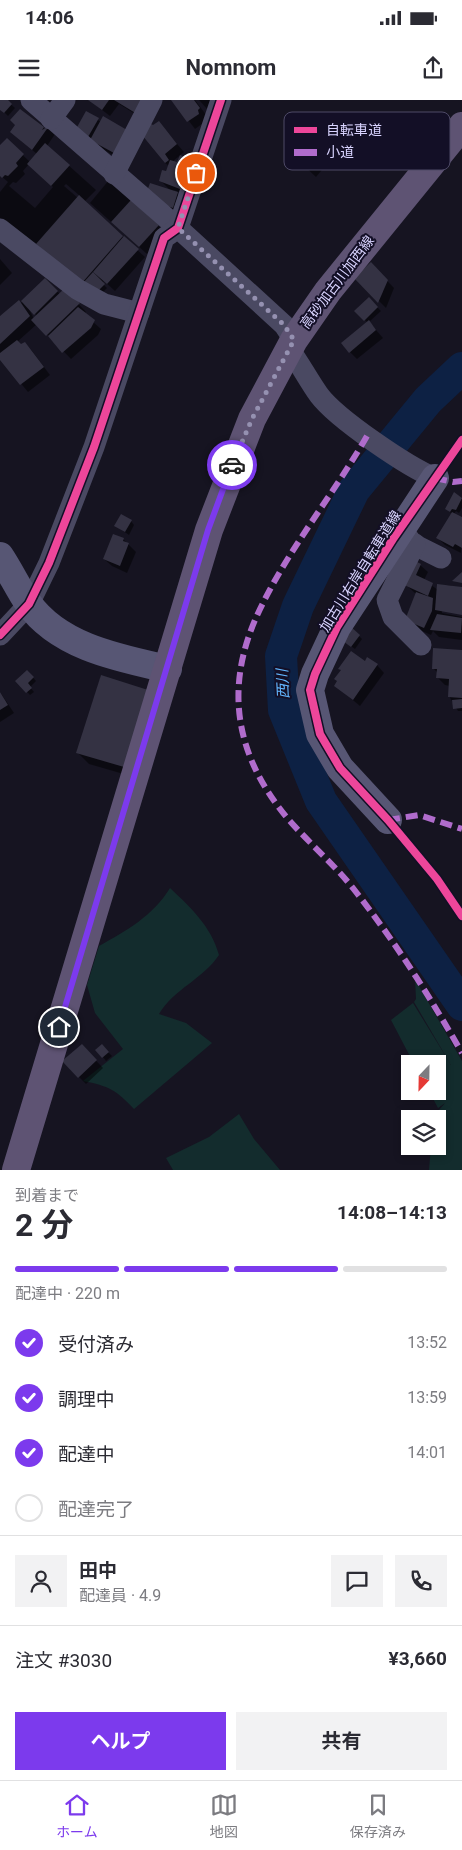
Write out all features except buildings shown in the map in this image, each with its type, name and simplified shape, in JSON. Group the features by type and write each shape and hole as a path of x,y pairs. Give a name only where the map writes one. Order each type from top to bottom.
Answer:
{"main road":[{"name":"高砂加古川加西線","path":"450,141 462,126"},
{"name":"高砂加古川加西線","path":"16,1170 168,669 208,530 228,476 252,419 292,345 334,284 426,170"},
{"name":"加古川右岸自転車道線","path":"388,820 340,768 320,734 310,690 315,674 337,627 408,536 430,476"},
{"path":"0,556 29,604 58,633 110,656 168,669"}],"street":[{"path":"31,100 178,228 284,325 292,345 320,396 336,412 371,438 430,476"},
{"path":"51,119 65,100"},
{"path":"114,174 152,100"},
{"path":"0,635 29,604 49,563 94,447 164,238 178,228 221,100"},
{"path":"0,229 77,289 104,304 139,313"},
{"path":"421,645 393,617 387,600 408,536 441,558"}],"green space":[{"path":"170,888 193,910 206,926 219,955 205,971 172,998 159,1014 186,1023 212,1043 134,1109 112,1090 83,1081 123,1049 95,1013 87,985 99,946 147,915 156,907"},
{"path":"415,979 462,1061 462,1170 429,1170 430,1155 446,1155 446,1110 439,1110 445,1103 438,1108 434,1100 446,1100 446,1057 451,1065 414,1002 416,999"},
{"path":"413,1003 445,1055 409,1055 391,1020"},
{"path":"239,1114 254,1139 280,1170 173,1170 166,1158 209,1137"}],"waterway":[{"name":"西川","path":"462,368 428,400 354,490 298,606 281,656 284,710 321,801 462,1005"}],"marked path":[{"path":"367,436 300,540 263,603 250,632 242,660 239,688 240,716 245,742 255,769 270,795 289,820 340,873 371,911 438,1011 462,1053"},
{"path":"435,478 453,482 462,481"},
{"path":"388,820 419,815 462,829"}],"cycle path":[{"path":"0,635 29,604 49,563 94,447 164,238 178,228 221,100"},
{"path":"462,440 393,539 337,627 315,674 310,690 320,734 340,768 388,820 437,879 462,916"}],"way so far":[{"path":"196,173 178,228 284,325 294,340 252,419 232,465"}],"route":[{"path":"59,1027 208,530 232,465"}]}
